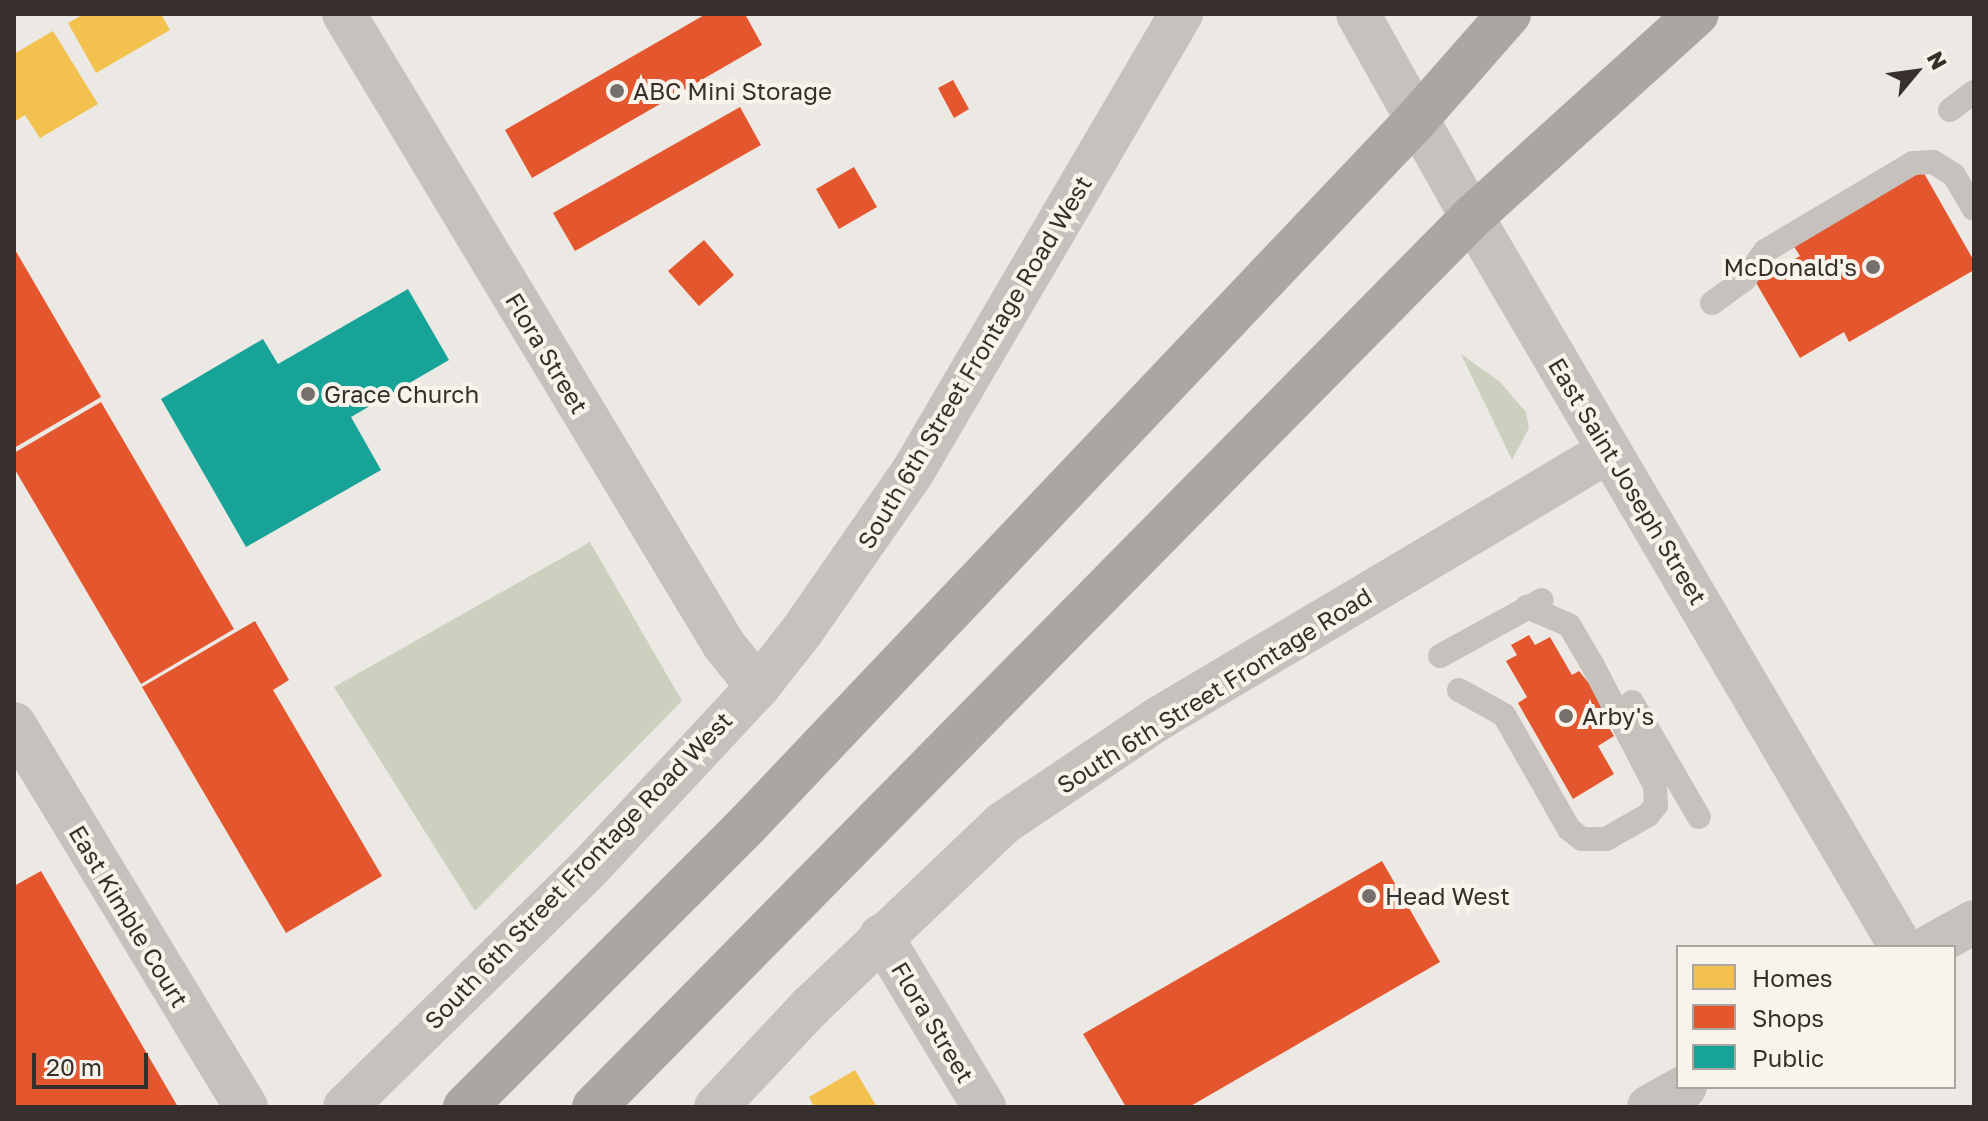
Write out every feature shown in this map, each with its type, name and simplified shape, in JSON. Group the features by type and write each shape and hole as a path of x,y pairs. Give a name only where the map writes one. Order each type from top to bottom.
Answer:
{"main road":[{"path":"465,1107 747,825 1416,120 1509,14"},
{"path":"594,1107 1472,217 1693,22"}],"street":[{"name":"Flora Street","path":"344,14 716,632 758,687"},
{"name":"South 6th Street Frontage Road West","path":"345,1107 589,868 758,687 858,557 912,473 1181,14"},
{"name":"East Saint Joseph Street","path":"1358,14 1472,217 1766,711 1900,945"},
{"name":"South 6th Street Frontage Road","path":"716,1107 881,936 1002,824 1070,775 1609,451"},
{"name":"East Kimble Court","path":"14,724 246,1107"},
{"path":"1933,945 1974,922"},
{"name":"Flora Street","path":"881,936 984,1107"},
{"path":"1649,1107 1681,1089"}],"lane":[{"path":"1950,110 1974,92"},
{"path":"1712,303 1744,280 1765,251 1913,163 1933,162 1954,175 1974,209"},
{"path":"1440,656 1544,599 1560,601 1584,619 1699,817"},
{"path":"1459,690 1504,715 1569,829 1582,839 1606,839 1656,805 1655,786 1633,736 1569,625 1527,607"}],"green space":[{"path":"1461,354 1500,382 1526,412 1529,428 1512,460"},
{"path":"590,542 682,701 475,911 334,687"}],"building: Homes":[{"path":"84,14 161,14 170,30 96,73 68,23"},
{"path":"53,31 98,104 40,138 25,115 14,122 14,54"},
{"path":"855,1070 877,1107 814,1107 809,1097"}],"building: Shops":[{"path":"706,14 745,14 762,45 532,178 505,130"},
{"path":"953,80 969,109 954,118 938,88"},
{"path":"740,107 761,145 575,251 553,213"},
{"path":"854,167 877,207 839,229 816,189"},
{"path":"1921,168 1974,261 1974,270 1849,342 1844,332 1800,358 1755,281 1800,256 1791,242"},
{"path":"704,240 734,275 699,306 668,271"},
{"path":"14,248 101,397 14,448"},
{"path":"101,402 234,629 141,684 14,468 14,453"},
{"path":"255,621 289,680 273,690 382,876 286,933 142,687"},
{"path":"1529,635 1535,645 1550,637 1572,675 1579,671 1607,706 1599,711 1614,736 1598,746 1614,774 1573,799 1518,703 1527,697 1506,661 1517,655 1511,645"},
{"path":"1382,861 1440,962 1189,1107 1126,1107 1083,1034"},
{"path":"41,871 178,1107 14,1107 14,886"}],"building: Public":[{"path":"408,289 449,360 351,417 381,470 246,547 161,399 263,339 278,364"}],"place":[{"name":"ABC Mini Storage","path":"617,91"},
{"name":"McDonald's","path":"1873,267"},
{"name":"Grace Church","path":"308,394"},
{"name":"Arby's","path":"1566,716"},
{"name":"Head West","path":"1369,896"}]}
